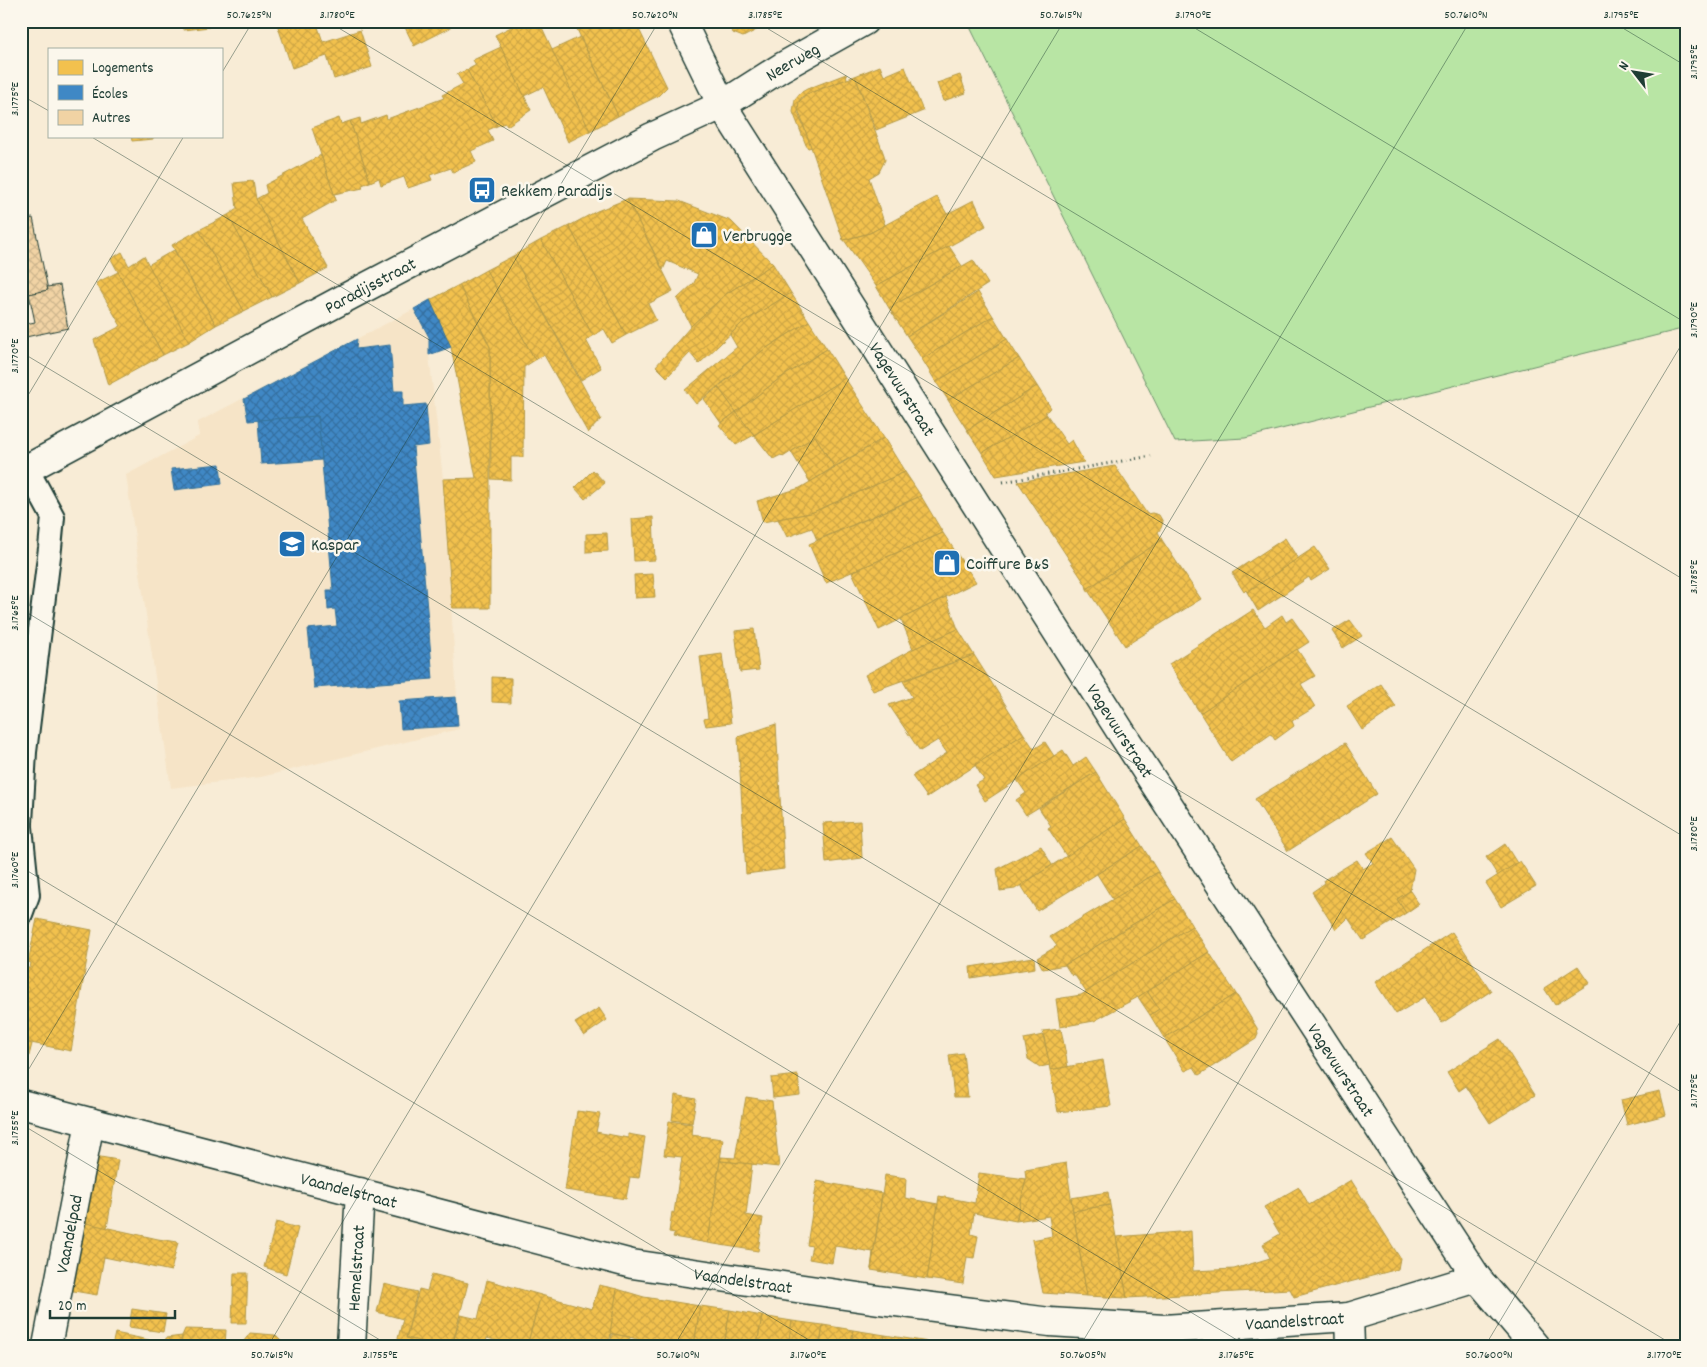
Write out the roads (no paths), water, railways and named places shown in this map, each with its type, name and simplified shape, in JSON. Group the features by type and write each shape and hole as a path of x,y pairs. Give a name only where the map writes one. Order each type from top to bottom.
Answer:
{"street":[{"name":"Vagevuurstraat","path":"681,21 722,105 1126,740 1477,1278 1535,1346"},
{"name":"Neerweg","path":"722,105 782,67 864,21"},
{"name":"Paradijsstraat","path":"24,471 349,296 643,141 722,105"},
{"name":"Vaandelstraat","path":"21,1104 632,1264 879,1300 1050,1322 1164,1329 1349,1317 1477,1278"},
{"name":"Vaandelpad","path":"46,1346 90,1122"},
{"name":"Hemelstraat","path":"351,1346 360,1192"},
{"path":"1349,1317 1350,1346"}],"lane":[{"path":"21,823 25,752 50,548 52,517 24,471"},
{"path":"21,828 28,895 21,914"}],"place":[{"name":"Rekkem Paradijs","path":"482,190"},
{"name":"Verbrugge","path":"704,235"},
{"name":"Kaspar","path":"292,544"},
{"name":"Coiffure B&S","path":"947,563"}]}
